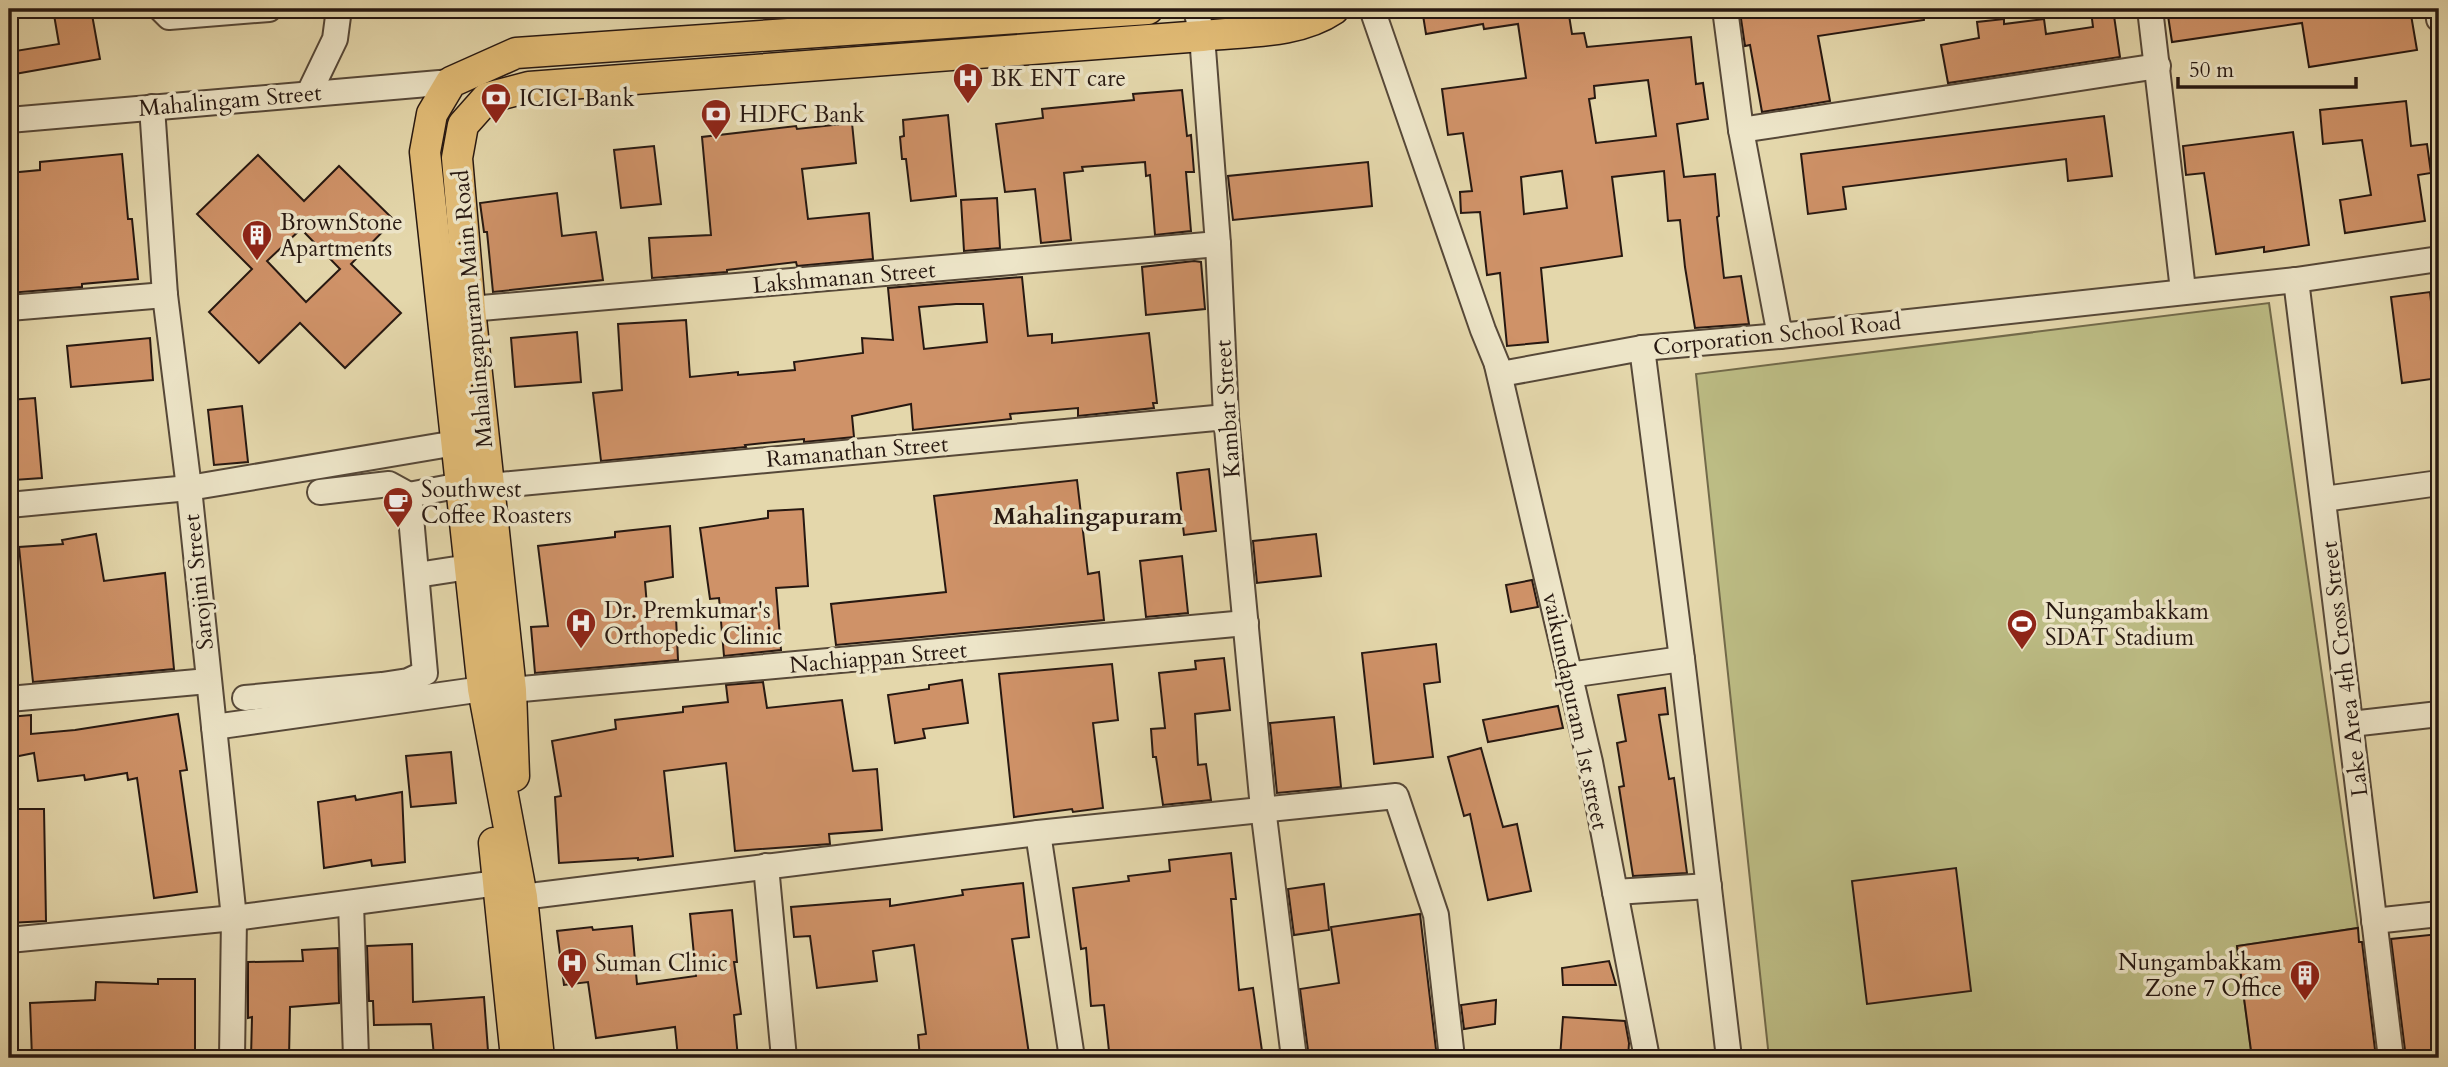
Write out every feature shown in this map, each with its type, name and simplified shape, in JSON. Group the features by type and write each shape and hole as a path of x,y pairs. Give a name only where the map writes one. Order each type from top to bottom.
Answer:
{"main road":[{"path":"452,82 516,53 1148,9"},
{"name":"Mahalingapuram Main Road","path":"470,443 470,309 457,158 463,125 487,98 529,87 1199,22 1292,27 1323,16 1334,9"},
{"name":"Mahalingapuram Main Road","path":"452,82 432,114 425,152 470,443 497,690 512,886 539,1058"},
{"name":"Mahalingapuram Main Road","path":"475,485 469,567 497,690"},
{"path":"512,886 516,1058"},
{"path":"534,1016 560,1058"}],"street":[{"path":"161,9 169,17 270,9"},
{"path":"309,93 335,40 339,9"},
{"path":"1372,9 1497,366"},
{"path":"1725,9 1741,130 1780,336"},
{"path":"2150,9 2183,290"},
{"path":"2438,9 2439,19"},
{"name":"Kambar Street","path":"1199,22 1218,244 1226,417 1263,808 1294,1058"},
{"path":"1741,130 2158,66"},
{"name":"Mahalingam Street","path":"9,120 452,82"},
{"name":"Sarojini Street","path":"152,107 165,295 234,918 232,1058"},
{"name":"Lakshmanan Street","path":"470,309 1218,244"},
{"name":"Corporation School Road","path":"1497,366 1501,374 1642,348 1780,336 2183,290 2296,280 2439,259"},
{"name":"Lake Area 4th Cross Street","path":"2296,280 2391,1058"},
{"path":"9,308 165,295"},
{"path":"1642,348 1729,1058"},
{"name":"vaikundapuram 1st street","path":"1497,366 1590,762 1647,1058"},
{"name":"Ramanathan Street","path":"409,495 475,485 1226,417"},
{"path":"9,505 188,488 470,443"},
{"path":"245,698 382,685 408,681 425,673 409,495 389,484 320,492"},
{"path":"2324,499 2439,484"},
{"path":"417,575 469,567"},
{"name":"Nachiappan Street","path":"214,727 497,690 1246,623"},
{"path":"1569,675 1682,659"},
{"path":"9,699 208,681"},
{"path":"2351,724 2439,714"},
{"path":"9,940 234,918 512,886 766,866 1263,808 1335,804 1396,796 1436,915 1452,1058"},
{"path":"1038,833 1072,1058"},
{"path":"766,866 784,1058"},
{"path":"1615,892 1709,886"},
{"path":"351,903 356,1058"},
{"path":"2374,921 2439,914"}],"green space":[{"name":"Nungambakkam SDAT Stadium","path":"2269,303 2358,928 2237,946 2252,1058 1769,1058 1696,374"}],"building":[{"path":"53,9 91,9 100,59 9,75 9,52 59,44"},
{"path":"1422,9 1568,9 1572,34 1584,33 1587,47 1691,37 1696,84 1703,83 1708,119 1677,124 1684,177 1715,174 1724,278 1741,276 1749,324 1695,328 1680,220 1668,221 1664,171 1612,177 1622,256 1541,268 1548,342 1507,346 1500,273 1487,275 1480,212 1461,213 1460,192 1472,191 1463,133 1448,135 1442,89 1526,78 1518,24 1484,29 1483,24 1426,34","holes":["1648,80 1656,136 1596,143 1589,99 1595,98 1594,86","1562,171 1567,208 1524,214 1521,177"]},
{"path":"1759,9 1923,9 1924,20 1818,36 1830,101 1762,112 1750,45 1745,46 1740,12"},
{"path":"2113,9 2120,57 1948,83 1941,45 1979,38 1977,22 2004,19 2004,24 2044,19 2046,34 2093,27 2091,11"},
{"path":"2167,9 2410,9 2417,50 2309,67 2302,23 2172,42"},
{"path":"1182,90 1187,136 1191,135 1194,172 1186,172 1191,231 1155,235 1150,175 1146,176 1145,162 1082,167 1083,171 1064,173 1071,240 1041,243 1035,189 1005,192 996,124 1043,118 1042,109 1134,100 1133,94"},
{"path":"2406,101 2411,146 2427,144 2431,173 2418,175 2425,221 2345,233 2340,200 2371,195 2362,140 2323,144 2320,110"},
{"path":"948,115 956,196 911,201 906,159 902,159 900,137 904,136 903,120"},
{"path":"2104,116 2112,176 2068,181 2066,159 1843,187 1846,209 1808,214 1801,154"},
{"path":"852,123 856,163 802,169 808,219 869,213 873,259 797,266 796,262 727,272 652,278 649,238 711,235 702,137 796,126 797,129"},
{"path":"2293,132 2309,245 2264,252 2264,247 2216,254 2204,173 2186,175 2183,146"},
{"path":"654,146 661,204 621,208 614,150"},
{"path":"122,154 128,219 132,219 138,279 9,293 9,173 40,170 40,162"},
{"name":"BrownStone Apartments","path":"258,155 304,201 339,166 394,220 351,264 401,313 345,368 300,323 259,363 209,312 252,269 197,214","holes":["301,229 340,269 306,302 267,261"]},
{"path":"1368,162 1372,206 1233,220 1228,176"},
{"path":"557,193 562,236 596,232 603,280 493,292 487,232 484,232 480,203"},
{"path":"997,198 1000,248 964,251 961,200"},
{"path":"1201,262 1205,309 1146,315 1142,267"},
{"path":"1022,277 1028,336 1052,334 1052,343 1149,333 1157,403 1153,403 1154,408 1078,416 1078,408 1010,414 1011,419 913,430 911,404 852,416 854,437 804,442 804,439 601,461 593,393 622,390 618,324 686,320 690,377 795,370 794,362 863,353 862,338 893,340 888,288","holes":["983,304 987,342 924,349 919,307"]},
{"path":"2430,292 2439,378 2402,383 2391,297"},
{"path":"577,332 581,382 515,387 511,338"},
{"path":"150,338 153,380 71,387 67,346"},
{"path":"35,398 42,478 14,480 9,400"},
{"path":"242,406 248,462 214,465 208,410"},
{"path":"1209,469 1216,531 1184,535 1177,473"},
{"path":"1077,480 1088,574 1099,572 1104,620 836,645 831,604 946,592 934,496"},
{"path":"803,509 808,586 776,588 781,650 724,656 719,598 710,599 700,528 768,518 768,511"},
{"path":"670,526 673,577 645,582 648,618 676,617 678,660 535,673 531,627 548,626 538,546 615,537 615,532"},
{"path":"96,534 104,581 165,573 174,669 33,682 19,547 63,544 62,540"},
{"path":"1316,534 1321,576 1257,583 1253,541"},
{"path":"1182,556 1188,613 1146,617 1140,561"},
{"path":"1532,580 1538,607 1511,612 1506,585"},
{"path":"1436,644 1440,682 1424,684 1433,757 1374,764 1362,653"},
{"path":"1224,658 1230,710 1195,714 1198,765 1206,764 1211,800 1163,805 1156,757 1153,757 1151,729 1165,728 1159,673 1196,669 1195,661"},
{"path":"1112,664 1118,720 1093,723 1103,808 1073,812 1072,809 1014,817 999,674"},
{"path":"962,680 968,723 923,729 925,738 895,743 888,695 929,689 929,685"},
{"path":"763,682 767,708 842,700 853,771 877,769 882,830 829,834 830,844 735,851 726,763 664,771 673,856 559,863 555,797 561,796 552,741 616,729 615,720 683,712 683,707 728,702 726,685"},
{"path":"1665,688 1668,714 1659,715 1669,779 1674,778 1687,873 1633,876 1619,787 1624,786 1617,743 1626,741 1618,695"},
{"path":"1558,706 1563,728 1488,742 1483,720"},
{"path":"178,714 187,770 180,771 197,892 154,898 137,778 128,780 127,773 85,780 84,775 38,781 34,753 9,758 9,717 31,715 31,734"},
{"path":"1334,717 1341,787 1277,793 1270,723"},
{"path":"1481,748 1503,827 1517,824 1531,891 1488,900 1470,814 1464,816 1448,757"},
{"path":"451,752 456,803 411,807 406,756"},
{"path":"402,792 405,862 372,866 371,860 324,868 318,802 355,796 356,800"},
{"path":"9,809 44,809 46,921 9,923"},
{"path":"1231,853 1236,899 1231,899 1239,990 1253,988 1263,1058 1113,1058 1112,1051 1109,1051 1104,1005 1091,1006 1086,948 1081,949 1073,888 1129,881 1128,876 1170,871 1169,860"},
{"path":"1956,868 1971,991 1867,1004 1852,881"},
{"path":"1023,883 1029,937 1012,939 1029,1054 986,1058 920,1058 918,1035 926,1034 914,945 873,951 877,981 817,988 810,936 794,937 791,907 890,899 890,906 963,895 962,890"},
{"path":"1324,884 1329,930 1294,935 1288,889"},
{"path":"732,910 737,962 734,962 741,1014 734,1015 738,1058 678,1058 675,1027 596,1038 588,982 564,985 557,931 632,926 637,984 696,976 690,914"},
{"path":"1420,914 1437,1058 1309,1058 1300,989 1339,983 1331,927"},
{"name":"Nungambakkam Zone 7 Office","path":"2358,928 2376,1058 2252,1058 2237,946"},
{"path":"2439,934 2439,1058 2406,1058 2391,939"},
{"path":"412,944 413,1002 484,997 488,1051 434,1056 431,1024 374,1025 373,1001 369,1001 367,946"},
{"path":"338,948 339,1003 290,1007 289,1058 251,1058 252,1017 248,1018 248,962 303,961 302,950"},
{"path":"1609,961 1616,985 1563,985 1562,968"},
{"path":"158,979 195,979 195,1055 32,1058 30,1003 95,1000 96,982 158,984"},
{"path":"1496,1000 1495,1024 1464,1029 1461,1005"},
{"path":"1563,1017 1625,1021 1629,1043 1628,1058 1560,1058"}],"place":[{"name":"BK ENT care","path":"968,105"},
{"name":"ICICI Bank","path":"496,125"},
{"name":"HDFC Bank","path":"716,141"},
{"name":"BrownStone Apartments","path":"257,262"},
{"name":"Southwest Coffee Roasters","path":"398,529"},
{"name":"Dr. Premkumar's Orthopedic Clinic","path":"581,650"},
{"name":"Nungambakkam SDAT Stadium","path":"2022,651"},
{"name":"Suman Clinic","path":"572,990"},
{"name":"Nungambakkam Zone 7 Office","path":"2305,1002"}],"district":[{"name":"Mahalingapuram","path":"1088,516"}]}
